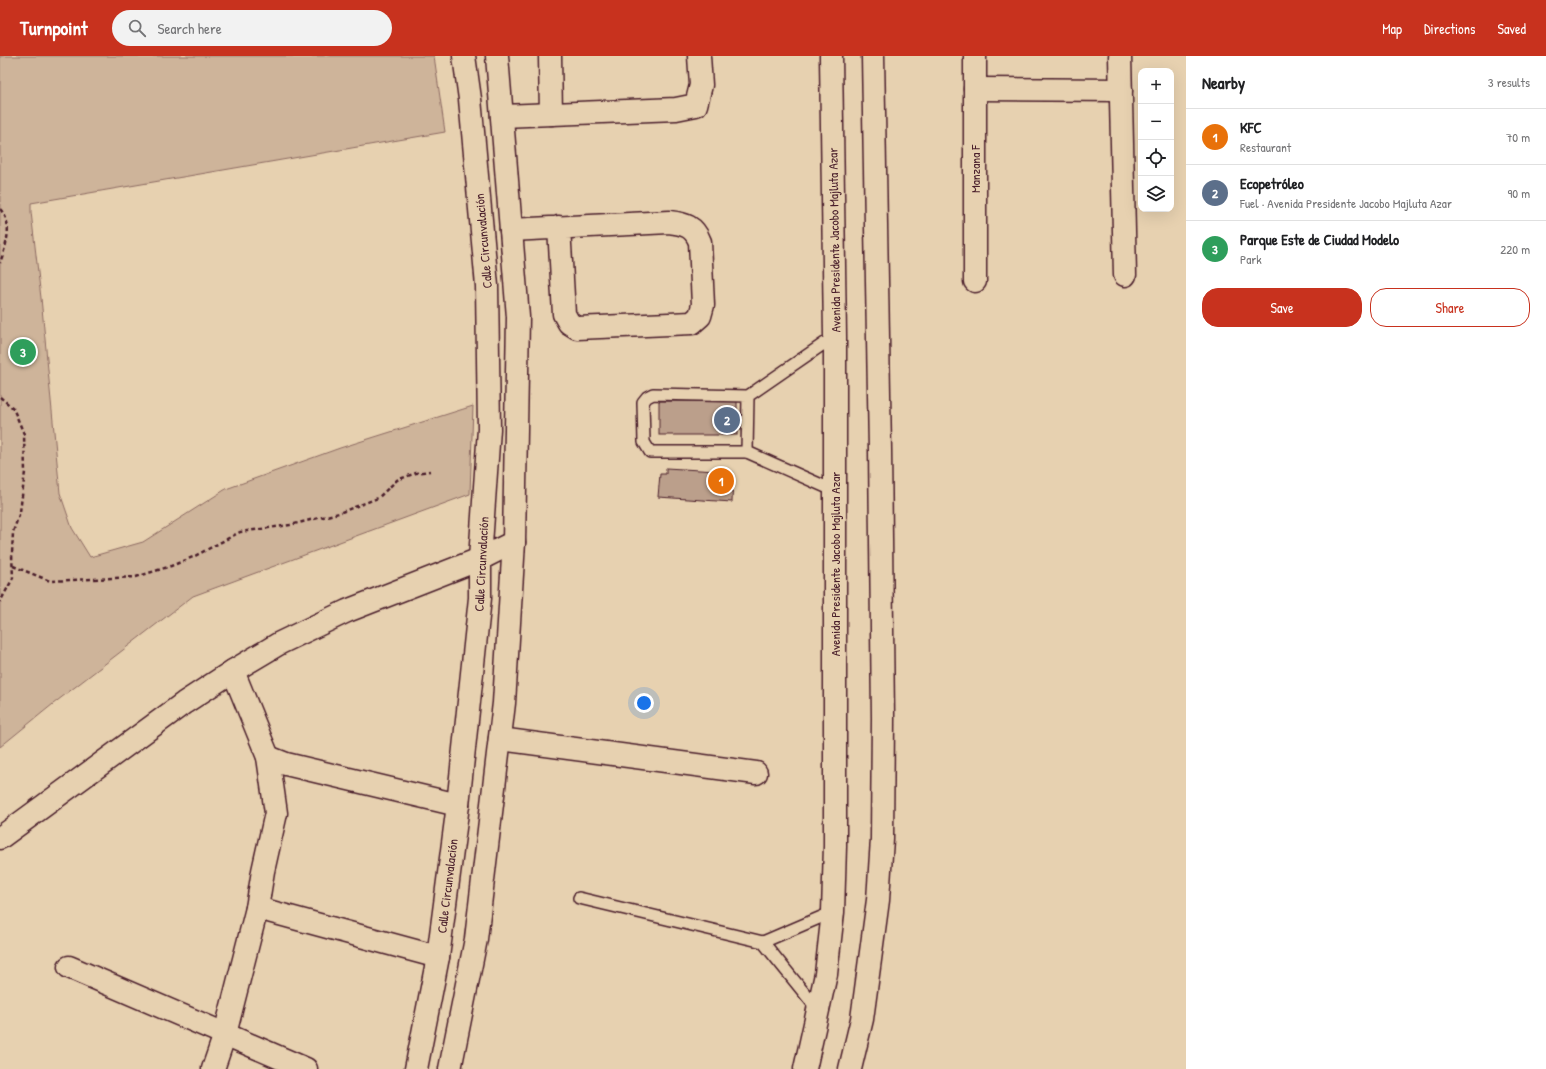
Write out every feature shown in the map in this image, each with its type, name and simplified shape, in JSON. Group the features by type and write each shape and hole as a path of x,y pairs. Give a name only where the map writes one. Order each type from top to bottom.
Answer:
{"street":[{"name":"Calle Circunvalación","path":"416,1069 438,957 458,805 480,598 480,558 489,429 488,286 470,99 464,56"},
{"path":"450,1069 476,939 504,702 514,542 518,317 497,56"},
{"path":"550,56 551,114"},
{"path":"502,116 676,109 696,105 701,85 699,56"},
{"name":"Avenida Presidente Jacobo Majluta Azar","path":"805,1069 826,974 833,912 835,838 835,336 831,56"},
{"path":"850,1069 862,1019 878,900 882,839 883,718 880,450 873,56"},
{"name":"Manzana F","path":"975,56 975,281"},
{"path":"1120,56 1125,275"},
{"path":"975,89 1121,90"},
{"path":"511,230 559,227 669,222 684,224 696,232 700,242 703,305 700,316 692,322 577,328 569,322 564,314 559,227"},
{"path":"0,838 184,703 280,643 347,611 480,558 514,542"},
{"path":"213,1069 226,1034 257,908 263,871 276,813 268,757 233,671"},
{"path":"500,739 756,773"},
{"path":"268,757 286,764 458,805"},
{"path":"257,908 438,957"},
{"path":"69,967 306,1069"}],"lane":[{"path":"835,336 748,396 653,394 647,397 643,402 644,442 650,452 748,452 835,491"},
{"path":"748,396 748,452"},
{"path":"579,898 763,942 833,912"},
{"path":"763,942 818,1011"}],"path":[{"path":"0,209 7,221 7,241 0,263"},
{"path":"0,398 13,408 24,434 25,472 20,512 14,532 13,578 0,602"},
{"path":"13,566 50,582 136,577 193,557 240,532 290,525 339,513 378,498 397,480 416,473 430,471"}],"shaded area":[{"path":"0,56 434,56 445,132 31,203 60,493 72,528 90,557 143,542 226,489 340,448 473,406 470,494 193,596 53,704 0,747"}],"building":[{"path":"659,401 737,401 737,435 659,435"},
{"path":"666,468 733,472 732,502 658,497 660,474 666,474"}],"place":[{"name":"Parque Este de Ciudad Modelo","path":"23,352"},
{"name":"Ecopetróleo","path":"727,420"},
{"name":"KFC","path":"721,481"}]}
